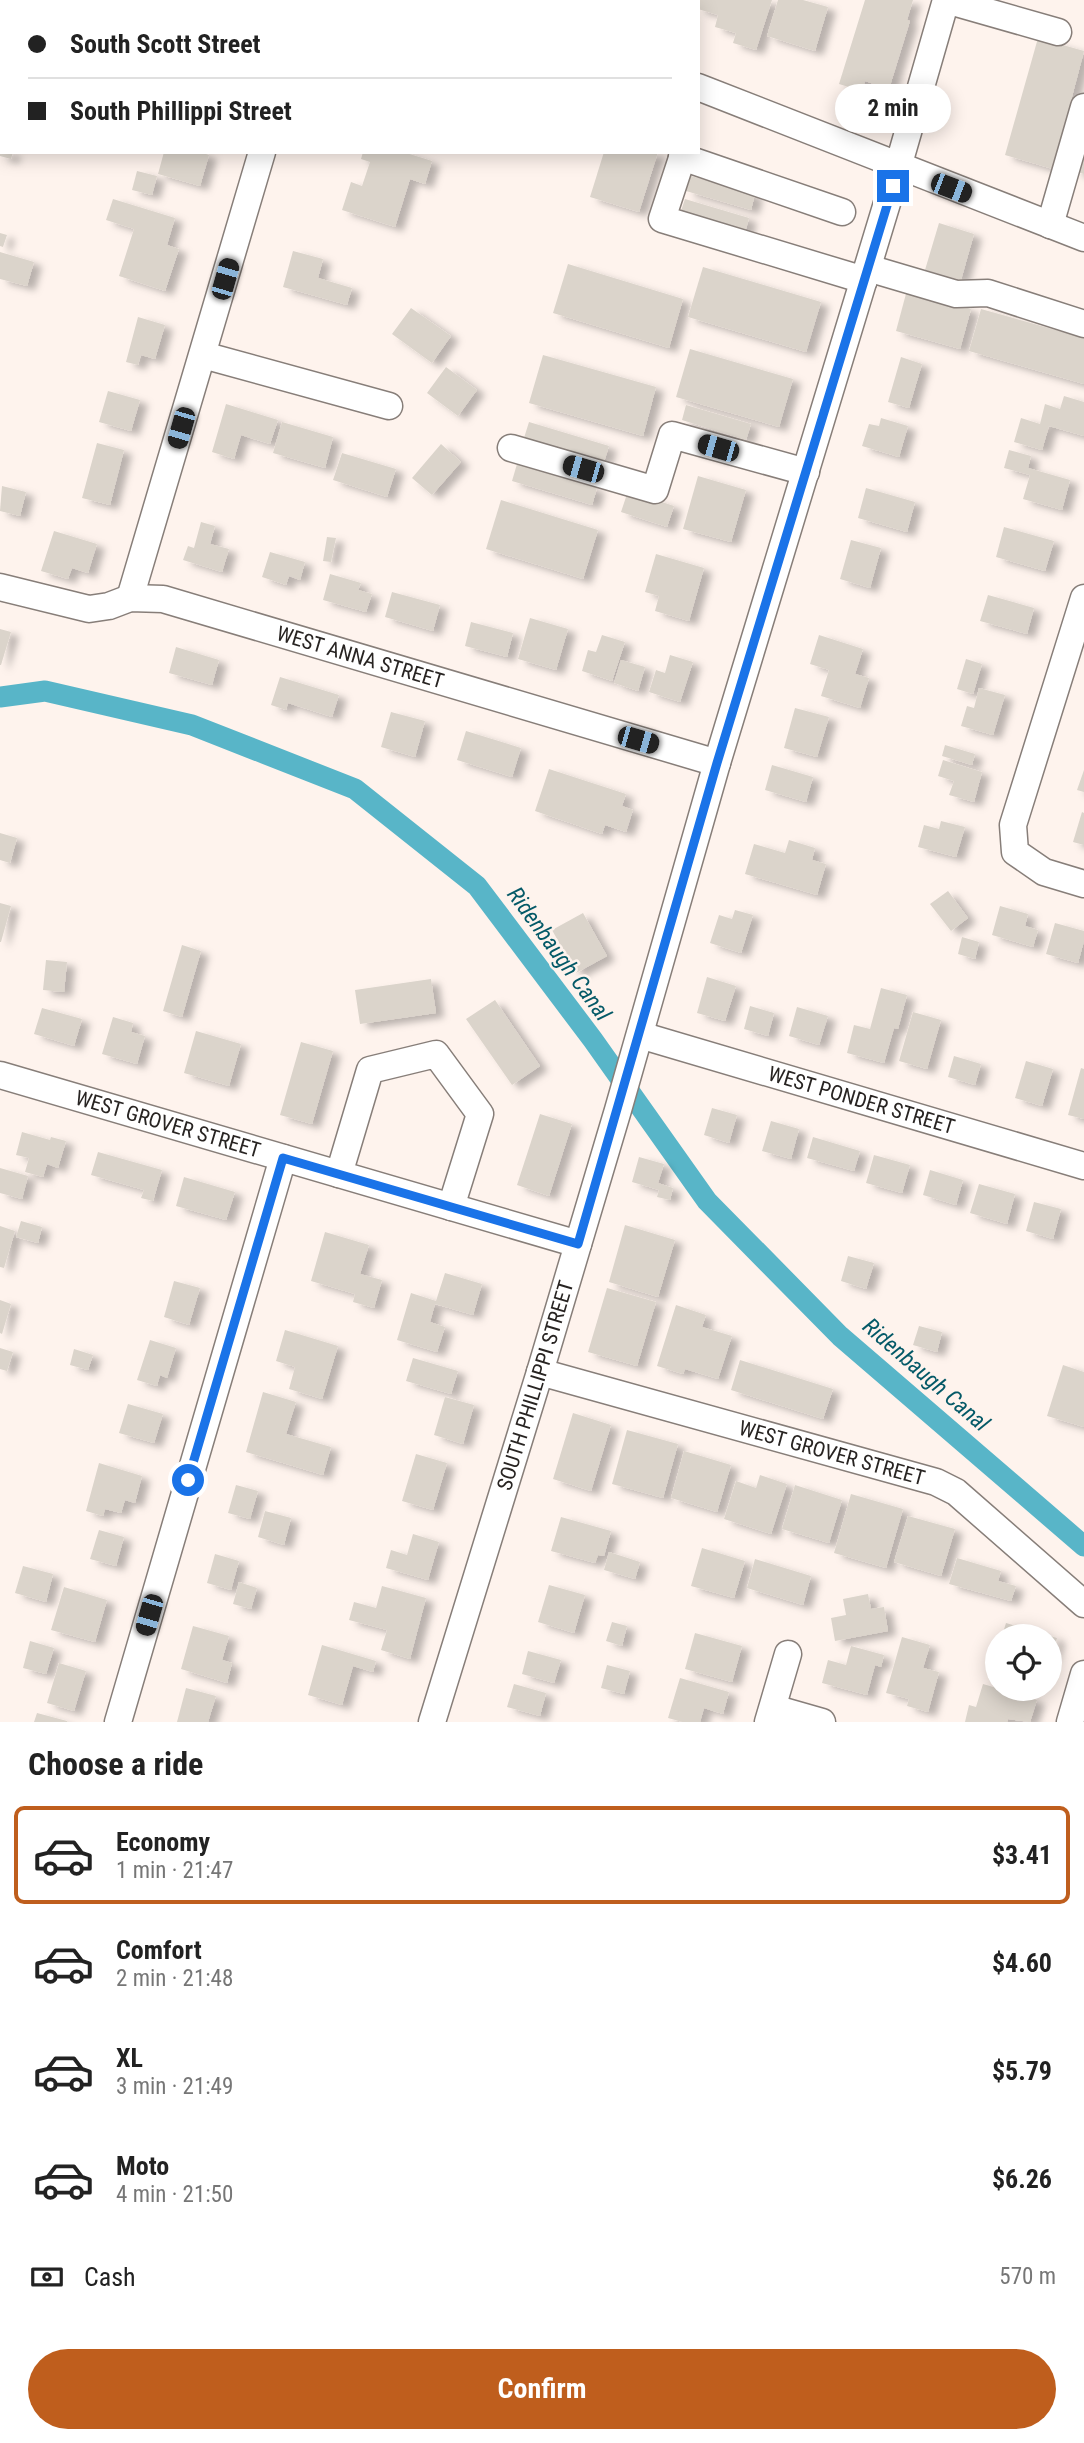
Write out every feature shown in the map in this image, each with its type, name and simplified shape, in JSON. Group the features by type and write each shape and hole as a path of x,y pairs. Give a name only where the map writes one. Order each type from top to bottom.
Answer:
{"street":[{"path":"946,0 1058,32"},
{"name":"SOUTH PHILLIPPI STREET","path":"432,1722 618,1111 717,763 866,274 946,0"},
{"path":"700,93 1084,239"},
{"path":"1050,225 1084,107"},
{"path":"130,598 261,154"},
{"path":"842,212 683,155 662,219 866,274 956,294 988,293 1084,324"},
{"path":"203,355 389,405"},
{"path":"511,448 655,490 672,435 806,472"},
{"name":"WEST ANNA STREET","path":"0,587 89,609 109,606 130,598 163,599 717,763"},
{"path":"1084,598 1013,825 1015,852 1044,872 1084,884"},
{"name":"WEST PONDER STREET","path":"640,1035 1084,1166"},
{"path":"339,1174 370,1070 436,1054 480,1114 451,1207"},
{"name":"WEST GROVER STREET","path":"0,1075 578,1244"},
{"path":"118,1722 283,1158"},
{"name":"WEST GROVER STREET","path":"540,1372 936,1482 956,1492 1084,1604"},
{"path":"788,1654 771,1715 822,1722"},
{"path":"1070,1722 1084,1674"}],"building":[{"path":"700,0 772,0 756,50 733,43 736,33 715,27 718,15 700,10"},
{"path":"778,0 803,0 828,7 815,51 767,36"},
{"path":"865,0 913,0 907,20 910,21 889,89 865,81 862,91 839,84"},
{"path":"1038,38 1084,51 1053,169 1005,155"},
{"path":"1084,137 1084,174 1074,171"},
{"path":"0,154 12,154 11,159"},
{"path":"163,154 209,155 200,186 158,174"},
{"path":"362,154 409,154 432,161 425,184 410,179 395,227 342,210 351,182 362,186 370,162 361,159"},
{"path":"603,154 657,154 639,212 590,197"},
{"path":"137,171 157,176 152,195 132,190"},
{"path":"691,176 755,194 751,210 686,191"},
{"path":"113,199 175,218 167,245 179,249 165,291 119,276 134,229 106,220"},
{"path":"685,199 749,218 745,233 680,214"},
{"path":"939,223 974,234 961,280 925,270"},
{"path":"0,233 7,235 3,247 0,246"},
{"path":"293,251 323,259 318,278 352,288 347,305 283,287"},
{"path":"0,252 34,262 27,286 0,279"},
{"path":"568,264 683,299 669,348 553,313"},
{"path":"703,267 821,302 806,352 688,317"},
{"path":"907,290 971,309 960,349 896,331"},
{"path":"411,308 451,336 432,363 392,334"},
{"path":"981,309 1084,338 1084,384 969,351"},
{"path":"138,317 165,325 155,359 141,355 138,365 126,362"},
{"path":"690,349 793,379 779,427 676,397"},
{"path":"543,355 656,387 643,436 529,403"},
{"path":"901,357 922,364 909,408 888,402"},
{"path":"446,367 477,390 458,416 427,393"},
{"path":"108,391 140,400 131,431 99,422"},
{"path":"1064,396 1084,402 1084,436 1049,426 1042,450 1014,442 1021,418 1040,424 1045,404 1060,409"},
{"path":"226,404 278,420 270,444 241,435 234,459 212,452"},
{"path":"686,405 751,424 746,440 682,420"},
{"path":"881,418 908,426 899,457 862,446 869,424 879,426"},
{"path":"282,422 333,437 325,468 273,453"},
{"path":"529,422 609,446 604,462 524,438"},
{"path":"97,443 124,450 110,505 82,498"},
{"path":"441,444 461,462 432,495 412,478"},
{"path":"1009,450 1031,456 1028,468 1070,480 1062,510 1023,499 1030,475 1004,468"},
{"path":"342,453 396,469 387,497 333,480"},
{"path":"517,464 597,488 592,505 512,481"},
{"path":"698,476 746,490 731,542 683,529"},
{"path":"2,486 26,492 20,516 0,511"},
{"path":"866,488 915,502 907,532 858,518"},
{"path":"628,491 674,506 667,527 621,512"},
{"path":"501,500 598,530 583,579 486,549"},
{"path":"201,522 215,526 210,544 229,549 222,572 183,560 188,546 194,548"},
{"path":"1004,527 1054,541 1045,571 996,557"},
{"path":"54,531 97,544 88,573 72,568 68,579 41,571"},
{"path":"327,537 336,538 331,562 323,561"},
{"path":"851,540 881,548 870,588 840,579"},
{"path":"270,552 305,562 300,580 289,576 286,585 262,577"},
{"path":"656,554 704,568 689,621 655,611 659,596 645,592"},
{"path":"330,574 361,583 358,590 372,594 366,612 323,600"},
{"path":"392,592 440,605 433,631 385,617"},
{"path":"988,595 1034,608 1027,634 980,621"},
{"path":"530,618 568,629 556,670 518,659"},
{"path":"471,622 513,633 507,657 465,646"},
{"path":"0,629 11,632 1,665 0,665"},
{"path":"602,635 625,642 612,681 582,671 588,650 596,652"},
{"path":"819,635 863,649 855,674 869,678 860,708 821,696 829,670 810,664"},
{"path":"176,647 219,660 212,685 169,673"},
{"path":"670,655 693,662 680,702 649,692 656,670 665,673"},
{"path":"966,659 982,664 973,694 957,689"},
{"path":"621,660 645,667 638,691 614,683"},
{"path":"280,677 339,695 332,717 288,703 286,710 271,705"},
{"path":"979,688 1005,695 993,735 961,726 967,706 974,708"},
{"path":"795,708 829,717 817,757 784,748"},
{"path":"391,712 425,721 415,757 381,747"},
{"path":"466,731 521,748 512,777 457,760"},
{"path":"945,745 975,754 972,765 942,756"},
{"path":"943,760 982,772 974,802 949,795 954,781 938,776"},
{"path":"772,765 813,777 806,802 765,790"},
{"path":"549,769 626,794 622,806 633,810 626,832 605,825 602,834 535,811"},
{"path":"1084,770 1084,792 1077,790"},
{"path":"1082,812 1084,813 1084,845 1073,842"},
{"path":"941,821 965,827 956,857 918,847 924,825 939,829"},
{"path":"0,833 17,838 10,863 0,860"},
{"path":"789,840 815,848 812,860 826,864 817,895 745,874 754,844 785,853"},
{"path":"948,891 968,918 951,931 930,904"},
{"path":"0,903 11,906 1,942 0,942"},
{"path":"1000,906 1028,914 1025,926 1038,930 1033,947 992,935"},
{"path":"735,910 753,915 741,953 710,943 719,915 732,919"},
{"path":"583,913 607,956 576,973 552,930"},
{"path":"1055,923 1084,931 1078,963 1046,954"},
{"path":"962,937 979,942 975,959 958,954"},
{"path":"182,945 201,951 182,1017 163,1011"},
{"path":"46,960 67,962 64,992 43,990"},
{"path":"707,977 736,986 725,1021 697,1013"},
{"path":"431,979 436,1013 360,1024 355,990"},
{"path":"881,988 907,995 898,1029 894,1028 884,1063 847,1053 854,1025 870,1029"},
{"path":"495,1000 540,1066 512,1085 466,1019"},
{"path":"750,1006 774,1013 768,1036 744,1029"},
{"path":"797,1007 828,1016 819,1045 789,1036"},
{"path":"42,1008 82,1019 74,1046 34,1034"},
{"path":"913,1012 941,1020 927,1069 899,1061"},
{"path":"113,1017 133,1023 131,1032 145,1036 137,1064 102,1054"},
{"path":"196,1031 241,1044 229,1086 184,1073"},
{"path":"301,1042 333,1051 312,1124 280,1115"},
{"path":"954,1056 981,1064 975,1085 948,1077"},
{"path":"1026,1061 1053,1069 1042,1106 1015,1098"},
{"path":"1081,1068 1084,1069 1084,1119 1068,1115"},
{"path":"712,1108 737,1115 729,1143 704,1135"},
{"path":"540,1114 572,1124 549,1196 517,1185"},
{"path":"771,1121 799,1129 791,1159 762,1151"},
{"path":"22,1132 50,1140 51,1137 66,1141 58,1168 47,1164 43,1177 25,1172 29,1158 16,1155"},
{"path":"813,1137 860,1151 854,1171 807,1158"},
{"path":"98,1152 162,1170 153,1201 141,1198 144,1190 91,1175"},
{"path":"874,1155 910,1165 902,1193 866,1183"},
{"path":"639,1157 664,1164 658,1183 673,1188 670,1200 657,1197 659,1190 632,1182"},
{"path":"0,1168 28,1176 22,1199 0,1193"},
{"path":"930,1170 963,1180 956,1205 923,1195"},
{"path":"184,1177 235,1192 226,1220 176,1206"},
{"path":"979,1184 1015,1194 1007,1224 970,1213"},
{"path":"1034,1202 1061,1209 1053,1239 1026,1231"},
{"path":"21,1221 42,1227 38,1243 16,1237"},
{"path":"625,1225 675,1240 658,1297 609,1282"},
{"path":"0,1226 15,1231 4,1268 0,1267"},
{"path":"325,1232 369,1245 360,1274 382,1280 374,1308 353,1302 355,1294 311,1281"},
{"path":"848,1256 874,1263 866,1289 841,1281"},
{"path":"445,1273 482,1284 473,1315 435,1304 430,1322 445,1327 437,1352 397,1340 411,1293 436,1301"},
{"path":"174,1281 200,1288 189,1325 164,1317"},
{"path":"607,1288 656,1302 637,1366 588,1352"},
{"path":"0,1300 11,1304 2,1334 0,1333"},
{"path":"676,1305 706,1315 702,1327 732,1336 718,1379 685,1369 683,1374 657,1366"},
{"path":"919,1326 942,1332 937,1352 913,1345"},
{"path":"285,1330 338,1346 322,1399 289,1389 295,1367 276,1361"},
{"path":"150,1340 176,1348 167,1378 160,1375 157,1386 137,1380"},
{"path":"0,1348 13,1352 7,1371 0,1369"},
{"path":"74,1349 93,1355 88,1370 70,1365"},
{"path":"413,1358 458,1371 451,1394 406,1381"},
{"path":"740,1360 833,1389 823,1419 731,1390"},
{"path":"1063,1365 1084,1372 1084,1427 1047,1416"},
{"path":"263,1392 296,1402 286,1434 331,1447 323,1475 246,1452"},
{"path":"445,1397 474,1405 463,1444 434,1435"},
{"path":"128,1404 163,1414 154,1443 119,1433"},
{"path":"573,1413 611,1425 591,1491 553,1479"},
{"path":"627,1430 678,1444 663,1498 612,1484"},
{"path":"684,1451 731,1465 717,1512 671,1498"},
{"path":"416,1454 447,1463 433,1510 402,1501"},
{"path":"99,1463 142,1476 135,1503 125,1500 121,1513 105,1509 103,1516 86,1511"},
{"path":"760,1475 787,1484 771,1534 724,1519 736,1481 756,1488"},
{"path":"236,1485 258,1491 250,1519 228,1513"},
{"path":"795,1485 842,1500 829,1543 782,1529"},
{"path":"851,1494 903,1509 886,1568 834,1553"},
{"path":"265,1511 291,1518 284,1545 258,1537"},
{"path":"908,1516 955,1529 941,1576 894,1562"},
{"path":"561,1517 611,1531 604,1556 598,1555 595,1563 551,1551"},
{"path":"99,1530 124,1537 116,1566 90,1559"},
{"path":"413,1534 439,1542 428,1580 386,1568 391,1550 407,1555"},
{"path":"702,1548 745,1561 734,1598 691,1586"},
{"path":"609,1552 640,1562 635,1579 604,1570"},
{"path":"215,1554 239,1561 231,1590 207,1583"},
{"path":"957,1558 1001,1571 998,1581 1016,1586 1011,1601 949,1584"},
{"path":"755,1559 811,1576 803,1605 747,1588"},
{"path":"23,1566 53,1574 46,1602 15,1593"},
{"path":"239,1582 257,1588 251,1609 233,1604"},
{"path":"549,1585 585,1595 574,1633 538,1622"},
{"path":"382,1586 426,1598 410,1659 381,1650 387,1630 349,1620 354,1602 376,1608"},
{"path":"64,1587 107,1600 95,1642 51,1630"},
{"path":"868,1594 871,1609 884,1607 888,1631 835,1641 831,1618 846,1615 843,1599"},
{"path":"612,1622 627,1626 622,1646 606,1641"},
{"path":"193,1626 229,1636 222,1660 232,1663 227,1683 181,1669"},
{"path":"695,1633 742,1646 732,1682 685,1669"},
{"path":"902,1637 930,1645 923,1668 939,1672 928,1712 907,1706 909,1699 886,1693"},
{"path":"30,1641 54,1648 46,1674 23,1668"},
{"path":"322,1645 376,1661 373,1672 353,1666 342,1705 308,1695"},
{"path":"851,1646 884,1655 881,1667 875,1665 867,1695 822,1683 828,1660 846,1665"},
{"path":"528,1651 561,1660 554,1683 522,1674"},
{"path":"59,1663 86,1671 74,1711 47,1703"},
{"path":"607,1665 630,1671 624,1694 601,1688"},
{"path":"680,1678 729,1692 723,1714 704,1708 700,1722 683,1722 668,1718"},
{"path":"514,1684 546,1693 540,1716 507,1707"},
{"path":"983,1684 985,1701 1037,1701 1030,1722 1008,1719 1007,1722 965,1722 969,1705 976,1707"},
{"path":"186,1688 216,1696 208,1722 177,1722"},
{"path":"37,1713 67,1721 67,1722 34,1722"}],"waterway":[{"name":"Ridenbaugh Canal","path":"0,697 45,691 192,725 355,789 477,886 593,1040 707,1201 840,1336 1084,1546"}],"route":[{"path":"188,1480 283,1158 578,1244 717,763 893,186"}]}
